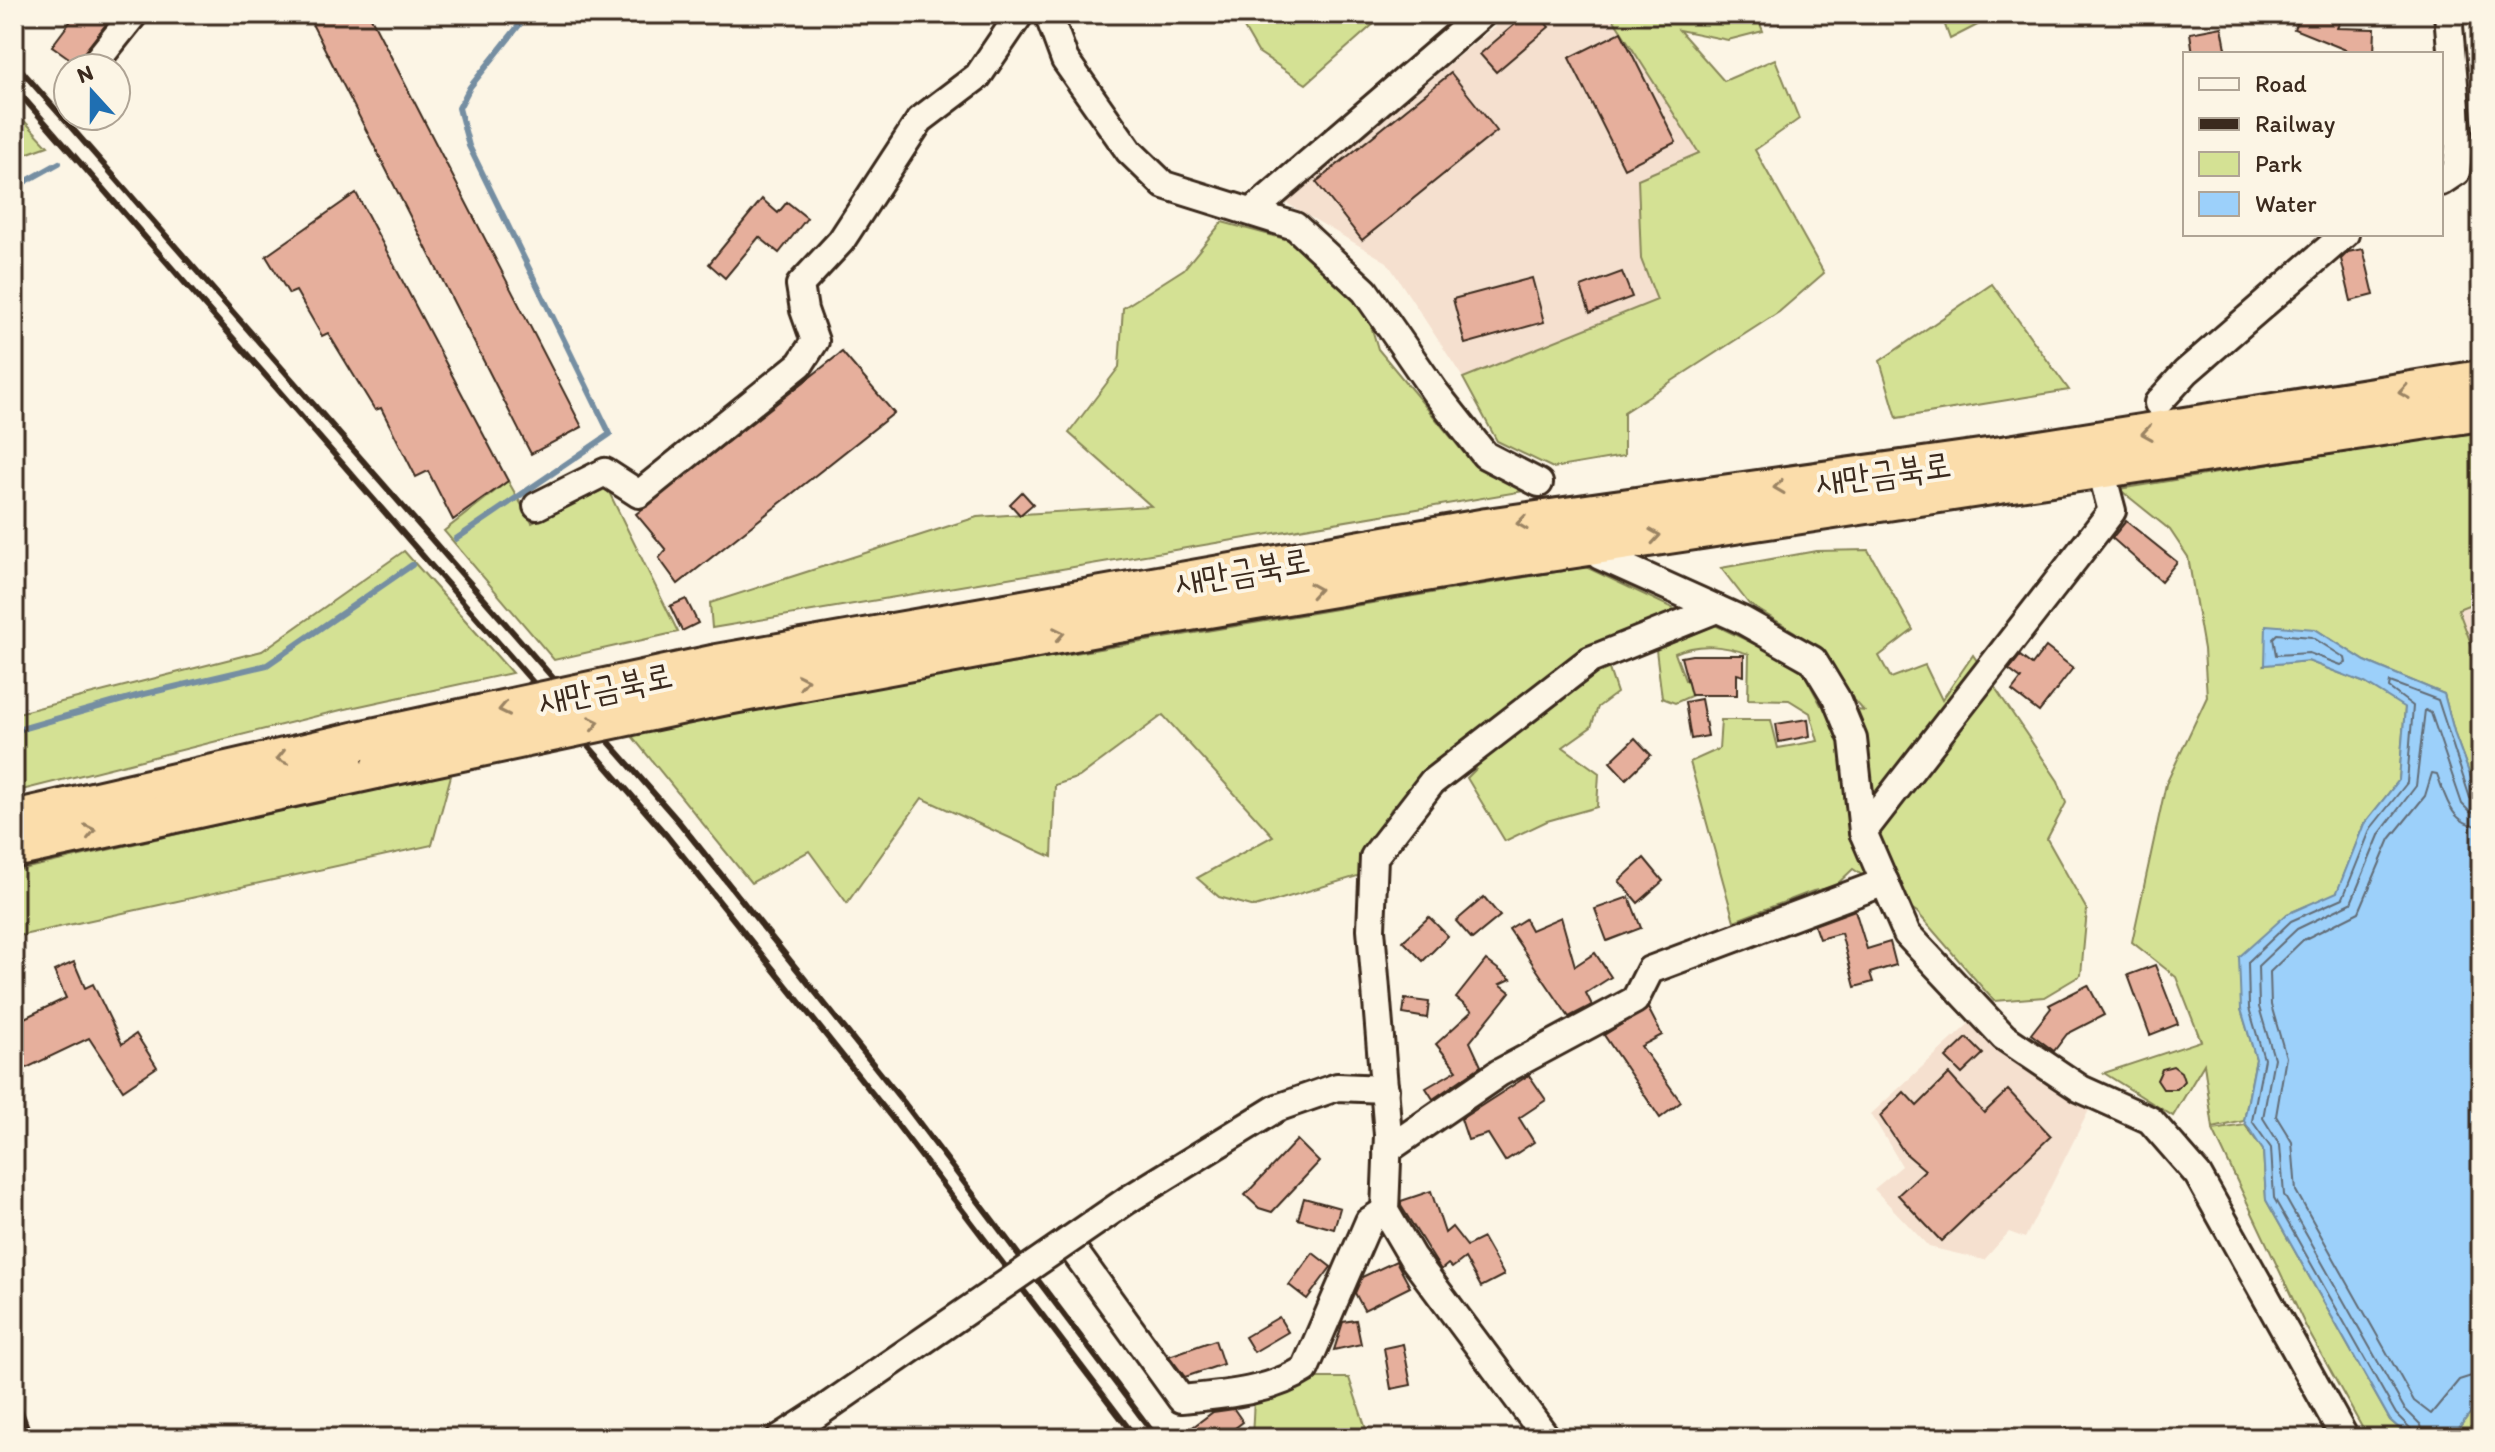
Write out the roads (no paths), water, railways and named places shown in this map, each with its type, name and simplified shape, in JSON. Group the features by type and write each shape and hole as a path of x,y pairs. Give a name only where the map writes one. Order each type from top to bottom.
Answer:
{"highway":[{"name":"새만금북로","path":"14,820 370,754 722,680 1487,528 2002,456 2481,380"},
{"name":"새만금북로","path":"722,680 1112,624 1496,560 2481,411"},
{"name":"새만금북로","path":"14,848 370,754"}],"street":[{"path":"104,52 134,14"},
{"path":"537,506 605,472 639,494 800,364 815,341 804,310 800,285 841,241 920,120 978,76 1020,14"},
{"path":"1048,14 1065,60 1129,151 1155,177 1164,185 1194,196 1253,211 1295,226 1365,291 1435,392 1485,455 1539,483"},
{"path":"1253,211 1482,14"},
{"path":"2443,181 2456,172 2459,142 2448,14"},
{"path":"2158,403 2186,372 2343,236"},
{"path":"1863,832 2112,511 2105,485"},
{"path":"1600,556 1717,609 1813,660 1836,698 1853,739 1863,832 1907,934 2004,1037 2081,1089 2150,1120 2198,1175 2345,1438"},
{"path":"1547,1438 1420,1270 1385,1211 1385,1089 1371,929 1374,857 1432,782 1590,660 1717,609"},
{"path":"1387,1150 1499,1073 1635,1000 1650,970 1885,882"},
{"path":"780,1438 1129,1199 1277,1108 1337,1087 1385,1089"},
{"path":"1067,1241 1181,1399 1236,1393 1290,1379 1305,1369 1369,1221 1385,1211"}],"water":[{"path":"2266,625 2315,629 2365,661 2444,694 2455,735 2481,805 2481,1399 2451,1438 2410,1438 2390,1420 2266,1200 2263,1150 2244,1121 2256,1059 2241,1009 2239,957 2287,914 2337,892 2364,824 2399,780 2405,708 2365,683 2308,661 2265,665"}],"waterway":[{"path":"456,539 610,434 469,146 459,108 470,87 528,14"},
{"path":"14,188 59,163"},
{"path":"14,731 140,695 267,665 412,565"},
{"path":"1386,1438 1407,1432 1411,1438"}],"railway":[{"path":"14,62 679,822 905,1104 1157,1438"},
{"path":"14,87 667,836 892,1118 1136,1438"},
{"path":"14,1393 31,1438"}]}
